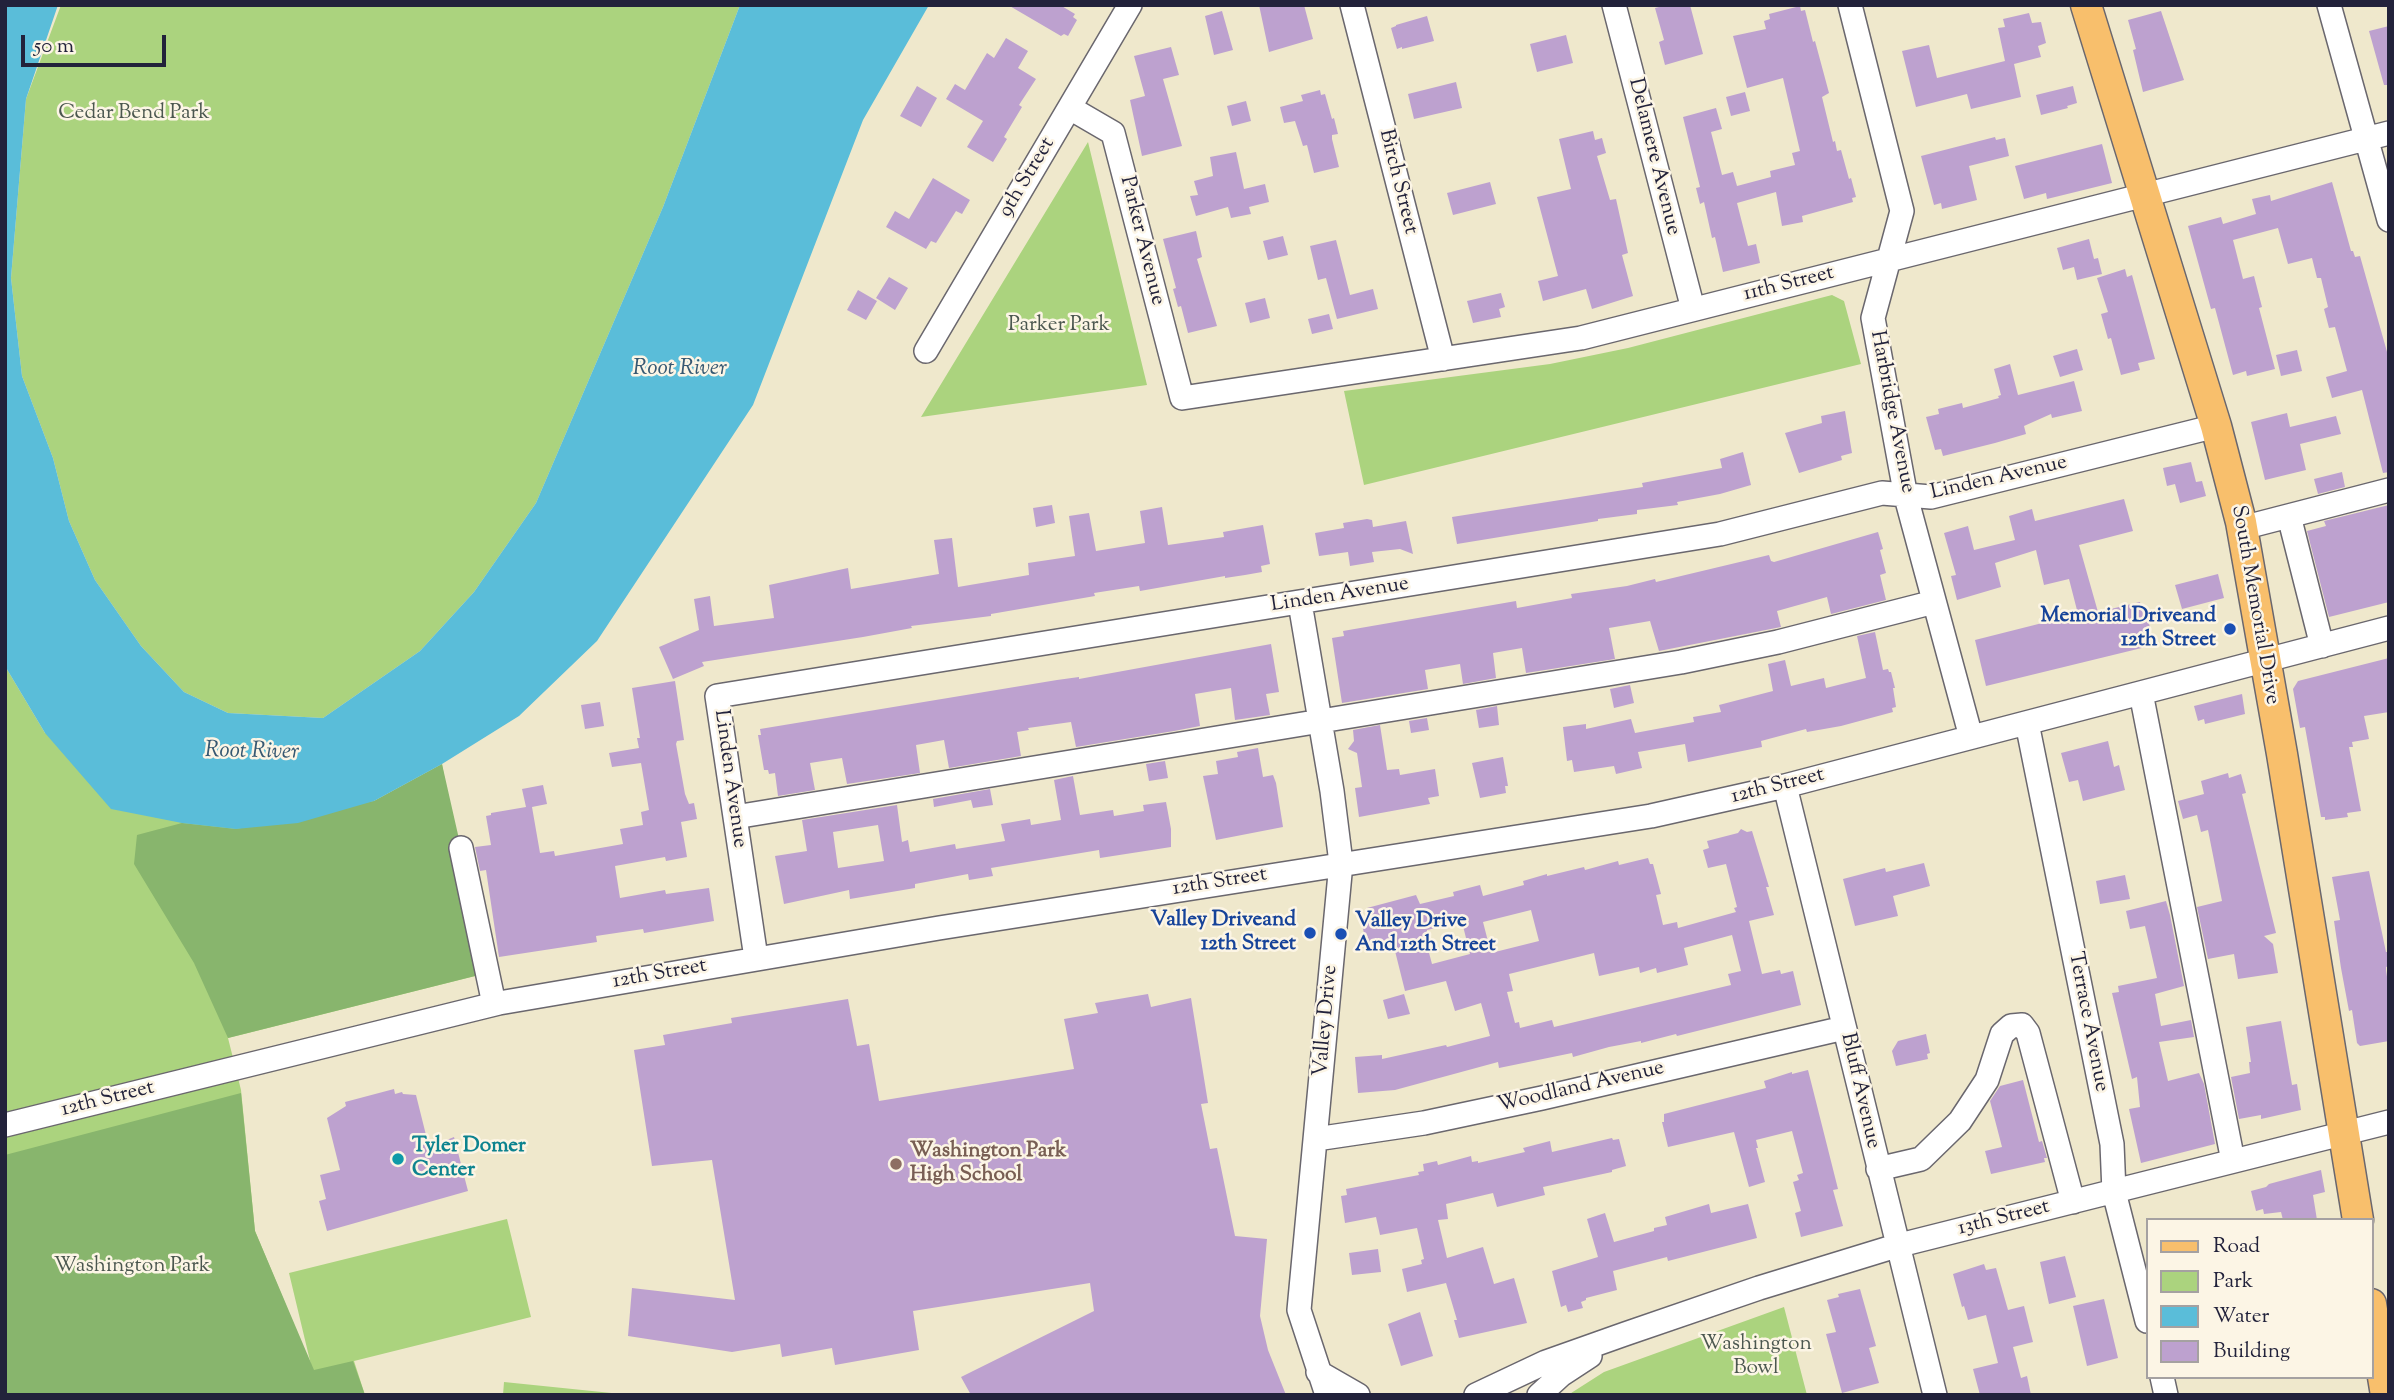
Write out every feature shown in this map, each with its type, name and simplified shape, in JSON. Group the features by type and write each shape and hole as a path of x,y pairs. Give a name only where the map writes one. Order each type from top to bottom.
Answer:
{"main road":[{"name":"South Memorial Drive","path":"2086,5 2216,426 2242,528 2358,1218"},
{"path":"2373,1316 2386,1395"}],"street":[{"name":"9th Street","path":"926,351 1130,5"},
{"name":"Birch Street","path":"1352,5 1443,359"},
{"name":"Delamere Avenue","path":"1614,5 1693,309"},
{"name":"Harbridge Avenue","path":"1850,5 1902,211 1873,318 1906,497 1970,737"},
{"path":"2329,5 2389,220"},
{"name":"Parker Avenue","path":"1070,108 1113,133 1182,398"},
{"name":"11th Street","path":"1182,398 1581,338 2389,133"},
{"name":"Linden Avenue","path":"756,958 717,696 1720,534 1882,494 1931,497 2216,426"},
{"path":"2242,528 2389,491"},
{"path":"2289,516 2322,646"},
{"path":"735,817 1681,662 1778,642 1934,601"},
{"name":"Valley Drive","path":"1300,603 1341,863 1300,1310 1327,1395"},
{"name":"12th Street","path":"5,1125 494,1004 756,958 1341,863 1651,816 1785,786 2389,628"},
{"path":"2141,693 2233,1161"},
{"name":"Terrace Avenue","path":"2027,723 2112,1144 2114,1192 2146,1317"},
{"name":"Bluff Avenue","path":"1785,786 1896,1247 1935,1395"},
{"path":"461,848 494,1004"},
{"path":"1878,1169 1921,1159 1960,1121 1987,1080 2002,1034 2011,1026 2022,1025 2028,1033 2073,1202"},
{"name":"Woodland Avenue","path":"1317,1139 1424,1122 1529,1101 1844,1028"},
{"name":"13th Street","path":"1476,1395 1546,1362 1625,1334 1759,1288 1896,1247 2389,1122"},
{"name":"13th Street","path":"1539,1395 1561,1375 1625,1334"},
{"path":"1318,1372 1358,1395"}],"green space":[{"name":"Cedar Bend Park","path":"61,5 740,5 663,207 536,503 474,592 420,651 323,718 228,713 184,692 141,646 95,580 69,521 53,458 22,376 11,278 26,99"},
{"name":"Parker Park","path":"1088,142 1147,385 921,417"},
{"path":"1832,295 1844,301 1861,364 1364,485 1344,391 1550,364 1628,348"},
{"path":"5,666 45,733 374,801 442,764 479,975 228,1038 241,1090 255,1231 311,1365 289,1273 507,1219 531,1317 354,1361 365,1395 5,1395"},
{"path":"442,764 459,839 479,975 228,1038 194,963 134,864 137,835 182,823 236,829 374,801"},
{"name":"Washington Park","path":"241,1093 255,1231 314,1370 353,1361 365,1395 5,1395 5,1155"},
{"name":"Washington Bowl","path":"1784,1307 1807,1395 1568,1395 1604,1372"},
{"path":"504,1382 631,1395 503,1395"}],"water":[{"name":"Root River","path":"5,5 58,5 26,99 11,278 22,376 53,458 69,521 95,580 141,646 184,692 228,713 323,718 420,651 474,592 536,503 663,207 740,5 929,5 863,120 753,405 597,641 519,716 442,764 374,801 298,823 236,829 182,823 111,809 45,733 5,666"}],"building":[{"path":"1008,5 1060,5 1075,14 1073,17 1077,20 1068,36 1061,36"},
{"path":"1259,5 1304,5 1313,39 1269,52"},
{"path":"1690,5 1703,54 1665,65 1659,42 1664,40 1655,8"},
{"path":"1800,6 1801,11 1805,10 1829,93 1822,97 1833,142 1835,141 1837,151 1841,150 1856,197 1852,198 1853,202 1802,216 1803,222 1782,226 1776,192 1737,203 1748,246 1756,244 1760,263 1723,272 1704,202 1700,204 1696,188 1700,187 1683,117 1716,108 1722,129 1711,132 1722,175 1733,172 1737,186 1771,177 1770,171 1795,165 1792,153 1800,151 1783,78 1747,88 1733,36 1766,29 1764,21 1770,19 1769,14"},
{"path":"1222,11 1233,50 1214,55 1205,16"},
{"path":"2161,11 2184,80 2143,92 2128,20"},
{"path":"2029,13 2032,23 2041,22 2046,43 2038,46 2041,57 2014,64 2021,97 1971,109 1967,94 1916,107 1902,51 1929,45 1937,78 2005,61 1998,28 2005,27 2003,19"},
{"path":"1427,16 1434,41 1397,49 1391,28"},
{"path":"2389,26 2389,85 2384,85 2369,31"},
{"path":"1566,35 1573,63 1537,72 1530,44"},
{"path":"1006,38 1028,51 1018,68 1036,79 1019,105 1022,107 993,162 967,147 983,121 946,99 955,84 965,90 987,53 994,58"},
{"path":"1171,47 1179,75 1163,79 1182,146 1142,156 1130,100 1145,96 1134,56"},
{"path":"1456,82 1462,108 1414,119 1408,94"},
{"path":"917,86 937,98 921,127 900,116"},
{"path":"2073,86 2077,103 2041,115 2036,95"},
{"path":"1320,90 1321,95 1325,94 1338,134 1332,135 1332,139 1339,167 1314,173 1307,145 1303,146 1295,121 1284,123 1280,107 1303,101 1301,95"},
{"path":"1745,92 1750,111 1731,116 1726,97"},
{"path":"1246,101 1251,121 1232,126 1227,106"},
{"path":"1593,131 1595,140 1602,138 1606,153 1597,156 1610,200 1616,199 1628,253 1622,255 1633,296 1592,309 1586,289 1543,301 1538,281 1558,276 1537,197 1571,189 1559,139"},
{"path":"1995,137 1996,140 2005,138 2009,156 1969,166 1977,200 1942,209 1941,203 1934,205 1921,156"},
{"path":"2102,144 2112,183 2047,199 2046,193 2024,199 2015,166"},
{"path":"1236,152 1244,189 1265,184 1269,202 1249,207 1251,214 1231,218 1228,207 1196,216 1190,196 1198,195 1194,181 1213,176 1210,157"},
{"path":"933,178 970,200 962,214 956,211 936,243 931,241 926,249 886,227 895,211 909,219"},
{"path":"1490,182 1496,204 1453,215 1447,193"},
{"path":"2332,182 2351,251 2355,257 2360,256 2389,359 2389,472 2383,473 2362,390 2332,398 2326,377 2347,371 2335,327 2329,328 2324,309 2328,307 2321,278 2317,278 2312,258 2288,264 2278,228 2233,240 2243,279 2254,276 2262,307 2259,308 2275,369 2247,376 2246,371 2233,375 2215,308 2211,309 2188,226 2221,217 2223,224 2256,214 2252,199 2270,195 2271,201"},
{"path":"1196,231 1202,257 1197,259 1217,326 1188,333 1173,289 1176,288 1163,239"},
{"path":"1283,236 1288,255 1268,260 1263,241"},
{"path":"2089,239 2094,259 2098,258 2102,274 2077,280 2074,267 2063,270 2057,248"},
{"path":"1336,240 1350,295 1373,289 1378,309 1337,319 1326,278 1318,280 1310,246"},
{"path":"2125,269 2127,277 2132,275 2155,359 2138,363 2140,370 2121,375 2101,314 2108,312 2097,278"},
{"path":"889,277 908,288 895,310 876,298"},
{"path":"858,290 877,301 866,320 847,310"},
{"path":"1501,293 1505,307 1499,309 1501,317 1473,323 1467,301"},
{"path":"1265,298 1270,318 1250,323 1245,303"},
{"path":"1329,314 1333,329 1312,334 1308,319"},
{"path":"2077,349 2083,370 2060,377 2053,356"},
{"path":"2297,350 2302,371 2281,376 2276,355"},
{"path":"2010,364 2018,395 2074,381 2082,411 2052,418 2051,414 2024,426 2026,434 1995,443 1943,456 1941,449 1935,450 1926,417 1939,414 1938,409 1962,403 1963,408 1999,398 2001,395 1994,369"},
{"path":"1845,411 1852,453 1841,456 1842,460 1799,473 1785,433 1822,423 1821,416"},
{"path":"2287,413 2290,427 2336,416 2341,434 2300,444 2306,470 2265,480 2251,422"},
{"path":"1743,452 1751,485 1677,502 1678,505 1637,510 1637,514 1457,544 1452,517 1643,487 1642,483 1722,468 1720,459"},
{"path":"2191,462 2196,482 2202,481 2206,496 2180,503 2175,484 2167,486 2163,468"},
{"path":"2342,472 2345,487 2318,494 2314,479"},
{"path":"2124,499 2133,531 2079,545 2098,612 2140,602 2142,611 2146,611 2154,645 1986,686 1975,640 2078,614 2069,579 2044,585 2036,550 1995,563 2001,587 1957,600 1951,576 1956,575 1944,533 1968,526 1974,550 2015,540 2009,516 2032,509 2035,521"},
{"path":"1052,505 1055,523 1036,527 1033,508"},
{"path":"2389,505 2389,602 2329,617 2307,531 2326,526 2324,521"},
{"path":"1162,507 1168,545 1224,537 1223,532 1263,525 1270,564 1261,566 1262,572 1245,575 1140,591 1139,586 1094,593 1095,596 991,616 911,626 912,628 863,637 702,662 704,666 673,679 659,647 699,630 694,599 710,596 714,626 774,618 769,585 848,568 851,589 939,574 934,540 952,538 958,587 1029,575 1028,563 1075,556 1069,516 1089,513 1096,551 1145,543 1140,511"},
{"path":"1372,520 1373,527 1406,521 1413,554 1400,549 1372,552 1374,562 1350,566 1348,552 1319,556 1315,533 1344,528 1343,523"},
{"path":"1878,532 1886,573 1880,575 1886,600 1831,614 1827,597 1777,611 1781,627 1659,651 1650,621 1609,628 1615,659 1526,673 1522,648 1493,653 1496,678 1463,684 1460,664 1425,670 1428,689 1342,703 1332,638 1344,636 1343,631 1516,601 1517,608 1572,598 1571,594 1655,579 1656,582 1769,555 1774,562"},
{"path":"2218,574 2224,598 2182,609 2175,585"},
{"path":"1875,632 1883,670 1888,669 1891,672 1895,688 1896,707 1892,708 1893,712 1841,726 1807,732 1806,729 1761,741 1762,747 1688,762 1685,744 1638,752 1642,768 1616,774 1614,766 1574,772 1572,760 1567,761 1563,727 1586,724 1586,729 1631,719 1635,733 1694,722 1693,717 1721,712 1719,705 1773,691 1768,664 1785,660 1791,686 1824,678 1826,688 1866,678 1857,636"},
{"path":"1271,644 1279,692 1266,694 1270,715 1235,720 1231,688 1195,694 1200,726 1174,731 1076,747 1071,722 1028,728 1029,730 1017,732 1021,756 949,768 944,740 916,745 920,773 847,784 842,758 810,763 815,790 778,796 775,773 769,774 768,770 764,770 758,735 761,735 760,729 1057,680 1079,679"},
{"path":"2389,658 2389,712 2364,716 2369,739 2352,742 2353,747 2349,747 2361,811 2347,813 2348,817 2325,820 2325,817 2321,817 2305,727 2300,728 2293,689 2298,681"},
{"path":"675,681 684,740 677,741 676,744 685,794 689,804 694,803 697,819 681,822 687,857 666,861 665,857 615,866 620,898 665,890 666,894 709,888 714,921 644,933 643,929 596,936 597,942 499,957 486,870 480,871 475,847 491,845 486,816 526,807 522,789 543,785 547,804 532,807 540,853 554,851 555,856 623,844 620,829 643,825 641,812 649,810 641,763 612,767 609,753 639,748 637,738 640,738 632,688"},
{"path":"1630,685 1634,703 1614,708 1610,689"},
{"path":"2242,694 2245,714 2205,724 2204,719 2198,721 2194,706"},
{"path":"600,702 604,726 585,729 581,705"},
{"path":"1497,706 1499,725 1479,728 1476,710"},
{"path":"1427,718 1429,730 1411,733 1409,721"},
{"path":"1380,725 1387,770 1399,769 1400,775 1435,769 1439,796 1428,798 1430,804 1359,817 1355,788 1362,787 1357,753 1348,749 1354,741 1353,730"},
{"path":"2108,741 2114,767 2119,765 2125,790 2083,801 2078,780 2069,782 2061,753"},
{"path":"1258,748 1263,777 1273,775 1276,783 1283,827 1216,840 1203,776 1218,774 1216,761 1238,757 1237,752"},
{"path":"1503,757 1508,786 1505,786 1506,793 1480,798 1472,763"},
{"path":"1165,761 1168,778 1149,781 1146,764"},
{"path":"2228,773 2229,778 2241,774 2246,793 2242,794 2276,933 2264,936 2273,944 2278,973 2238,979 2234,954 2208,959 2197,907 2222,901 2208,830 2201,832 2197,815 2183,819 2178,801 2204,794 2201,781"},
{"path":"1073,776 1080,815 1113,810 1114,816 1144,811 1143,805 1166,802 1171,847 1100,858 1099,850 991,868 993,876 969,880 968,874 915,884 915,888 850,899 849,890 784,904 775,856 807,851 802,820 897,805 902,842 908,840 910,852 955,844 956,849 1005,841 1001,824 1030,819 1031,825 1061,820 1054,780","holes":["878,825 884,861 838,868 833,832"]},
{"path":"990,789 993,805 973,808 971,800 934,807 933,799"},
{"path":"1741,829 1752,831 1769,887 1766,887 1774,915 1749,921 1762,974 1780,970 1781,974 1793,971 1801,1005 1677,1036 1676,1034 1641,1043 1609,1047 1573,1057 1572,1053 1499,1068 1498,1062 1395,1090 1358,1093 1355,1057 1382,1055 1382,1059 1490,1036 1481,1003 1455,1011 1446,981 1405,991 1394,947 1369,953 1360,917 1369,915 1367,908 1416,895 1420,904 1454,896 1453,892 1480,885 1483,896 1524,885 1523,881 1547,874 1584,867 1585,870 1618,861 1619,865 1648,858 1650,864 1653,864 1661,894 1656,895 1663,925 1677,922 1678,928 1736,912 1726,864 1708,868 1703,850 1709,848 1707,841 1738,833","holes":["1531,910 1539,941 1491,953 1483,922","1462,922 1470,954 1432,964 1424,934 1427,930","1732,935 1741,971 1728,974 1731,985 1554,1027 1552,1020 1520,1028 1519,1022 1515,1023 1507,992 1513,991 1509,974 1594,953 1599,976 1639,967 1640,973 1656,968 1657,973 1688,965 1684,948"]},
{"path":"1924,863 1930,886 1893,896 1898,916 1855,926 1843,879 1885,868 1886,872"},
{"path":"2369,871 2386,952 2389,952 2389,966 2386,970 2389,990 2389,1041 2360,1046 2357,1043 2352,1010 2349,1011 2341,968 2334,921 2340,920 2332,877"},
{"path":"2125,875 2130,899 2100,904 2096,881"},
{"path":"2166,901 2184,986 2155,994 2161,1026 2191,1020 2194,1037 2159,1042 2168,1081 2199,1073 2204,1084 2215,1144 2141,1163 2129,1109 2140,1107 2137,1077 2132,1079 2112,993 2119,992 2118,986 2157,978 2145,926 2130,929 2126,911"},
{"path":"1148,994 1151,1007 1191,998 1208,1103 1201,1104 1210,1149 1217,1148 1235,1236 1267,1239 1260,1316 1268,1350 1286,1395 971,1395 961,1377 1094,1311 1090,1283 913,1311 919,1350 835,1365 832,1348 782,1357 780,1344 732,1352 628,1336 632,1288 735,1300 712,1160 652,1166 634,1050 665,1045 663,1035 732,1023 731,1018 848,999 857,1046 869,1044 879,1101 1074,1069 1064,1019 1098,1013 1095,1003"},
{"path":"1404,994 1410,1014 1388,1019 1383,1000"},
{"path":"2281,1021 2292,1085 2297,1084 2301,1110 2261,1119 2261,1115 2239,1119 2231,1077 2250,1073 2246,1027"},
{"path":"1926,1034 1930,1053 1927,1054 1928,1059 1896,1066 1892,1051 1898,1041"},
{"path":"1808,1070 1838,1189 1833,1190 1843,1226 1801,1237 1795,1213 1801,1211 1793,1182 1799,1180 1797,1175 1803,1173 1792,1131 1756,1140 1765,1182 1749,1187 1734,1132 1668,1147 1662,1122 1664,1114 1766,1088 1764,1081"},
{"path":"2023,1080 2039,1142 2042,1141 2047,1158 2044,1158 2045,1162 1991,1174 1985,1151 2002,1147 1990,1101 2000,1086"},
{"name":"Tyler Domer Center","path":"394,1089 395,1094 402,1092 416,1095 429,1147 454,1137 468,1191 327,1231 319,1201 326,1199 320,1175 340,1170 327,1118 346,1106 345,1102"},
{"path":"1612,1138 1619,1139 1626,1166 1612,1172 1543,1187 1545,1195 1497,1207 1493,1193 1446,1204 1448,1219 1438,1220 1447,1258 1483,1247 1494,1284 1514,1278 1527,1323 1459,1338 1454,1320 1457,1320 1446,1283 1407,1292 1402,1269 1422,1264 1421,1260 1424,1259 1417,1228 1380,1235 1376,1217 1345,1223 1341,1196 1347,1195 1346,1189 1419,1175 1418,1172 1424,1171 1423,1164 1437,1161 1438,1165 1471,1156 1472,1162 1478,1163 1525,1152 1523,1148 1550,1141 1552,1152"},
{"path":"2321,1170 2325,1192 2313,1195 2317,1218 2282,1218 2281,1212 2264,1214 2263,1209 2256,1211 2251,1191"},
{"path":"1709,1204 1711,1213 1748,1204 1757,1238 1668,1261 1667,1257 1613,1271 1617,1290 1586,1298 1581,1302 1583,1308 1568,1312 1566,1305 1561,1307 1552,1271 1598,1257 1587,1219 1605,1213 1614,1242 1654,1231 1654,1228 1667,1225 1665,1217"},
{"path":"1378,1249 1381,1272 1352,1275 1349,1253"},
{"path":"2065,1256 2076,1297 2049,1304 2040,1262"},
{"path":"1984,1264 1986,1270 1996,1268 2008,1310 2024,1306 2033,1342 2013,1347 2021,1378 2027,1376 2031,1395 1980,1395 1973,1369 1998,1363 1986,1315 1968,1320 1953,1274"},
{"path":"1860,1289 1876,1346 1869,1348 1879,1383 1842,1393 1826,1334 1836,1332 1827,1300 1839,1297 1838,1294"},
{"path":"2104,1299 2118,1358 2087,1366 2073,1306"},
{"path":"1420,1312 1433,1356 1401,1366 1388,1324"}],"place":[{"name":"Memorial Driveand 12th Street","path":"2230,629"},
{"name":"Valley Driveand 12th Street","path":"1310,933"},
{"name":"Valley Drive And 12th Street","path":"1341,934"},
{"name":"Tyler Domer Center","path":"398,1159"},
{"name":"Washington Park High School","path":"896,1164"}]}
